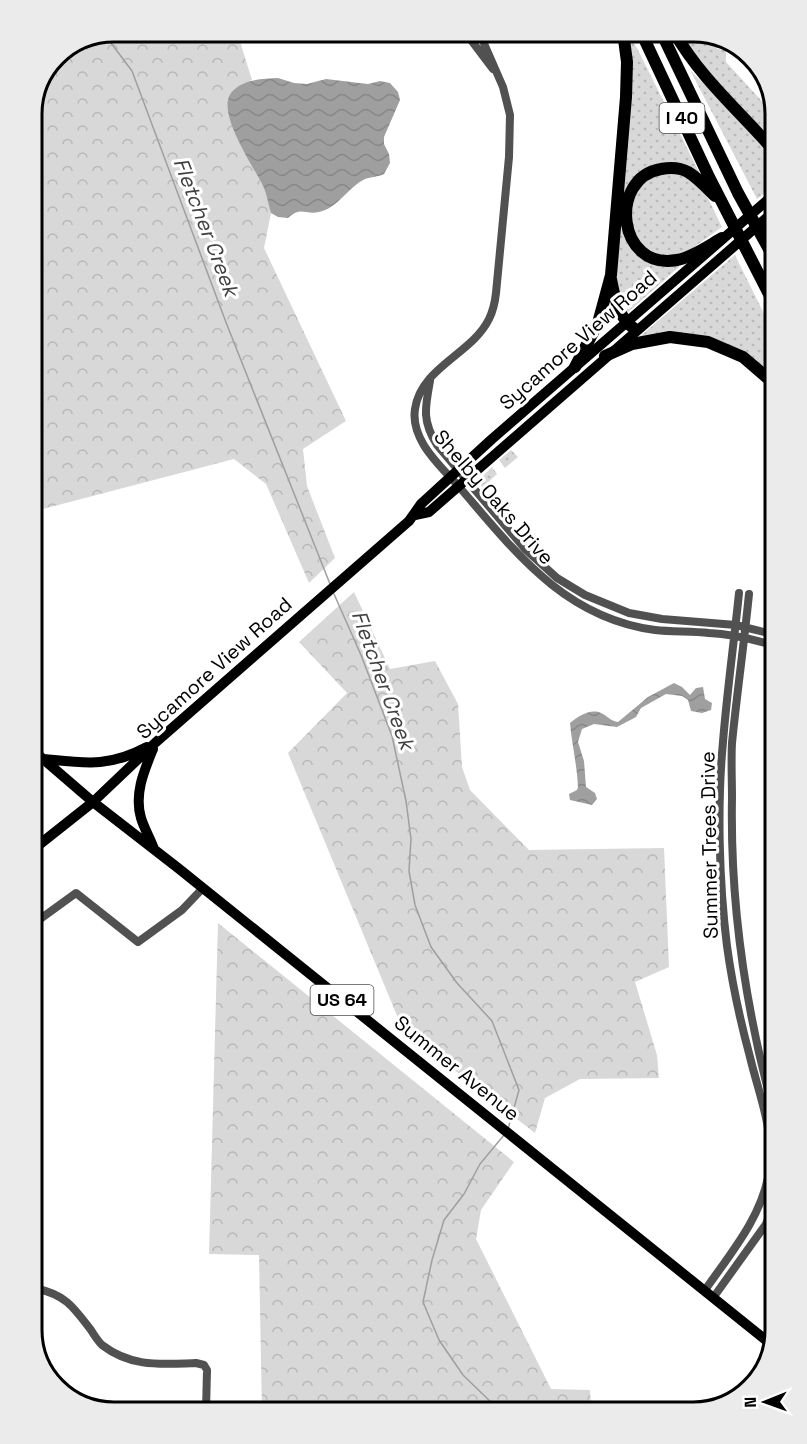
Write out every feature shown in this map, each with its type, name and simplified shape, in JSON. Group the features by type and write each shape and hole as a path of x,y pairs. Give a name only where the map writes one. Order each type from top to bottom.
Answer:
{"highway":[{"path":"575,367 598,323 611,275 626,97 627,62 624,42"},
{"name":"I 40","path":"645,42 765,285"},
{"name":"I 40","path":"666,42 738,193 765,241"},
{"path":"680,42 691,60 713,87 765,140"},
{"path":"755,129 765,135"},
{"path":"722,238 694,254 676,260 660,260 639,250 633,242 626,222 626,211 633,188 639,180 656,170 676,167 700,181 724,204"},
{"path":"611,275 616,302 631,327"},
{"path":"605,356 632,344 670,338 708,342 743,357 765,376"}],"main road":[{"name":"Sycamore View Road","path":"42,842 93,802 155,743 415,515 421,504 458,479 584,378 631,327 722,238 765,202"},
{"name":"Sycamore View Road","path":"458,479 575,367 631,327 765,218"},
{"path":"42,756 90,764 115,760 155,743"},
{"path":"154,849 141,819 139,788 155,743"},
{"name":"Summer Avenue","path":"42,759 93,802 764,1339"}],"street":[{"path":"473,42 496,71"},
{"name":"Shelby Oaks Drive","path":"484,42 503,87 509,106 510,123 494,303 489,321 473,340 430,380 425,404 427,426 458,479 503,538 557,591 583,605 635,626 656,630 734,636 765,643"},
{"name":"Shelby Oaks Drive","path":"458,479 525,549 557,578 585,595 629,613 654,618 736,625 765,632"},
{"name":"Summer Trees Drive","path":"739,593 721,780 723,884 727,945 740,1014 765,1110"},
{"name":"Summer Trees Drive","path":"749,594 732,744 731,830 733,889 740,945 765,1074"},
{"path":"42,918 76,893 138,942 182,910 203,888"},
{"path":"754,1072 764,1070"},
{"name":"Summer Trees Drive","path":"709,1294 751,1224 765,1192"},
{"path":"709,1294 765,1225"},
{"path":"42,1290 53,1292 72,1304 101,1344 122,1356 148,1365 196,1363 204,1365 207,1370 206,1402"}],"green space":[{"path":"240,42 252,80 239,86 234,131 265,189 271,213 264,248 346,421 303,449 307,486 335,558 309,583 266,484 234,459 43,509 42,547 42,110 49,82 57,70 74,54 100,43"},
{"path":"629,42 633,42 700,174 682,166 662,163 637,174 626,240 679,263 679,267 627,313 618,297 614,275"},
{"path":"685,42 707,43 717,46 717,49 726,50 726,62 764,104 765,130 731,100 697,60"},
{"path":"690,70 765,145 765,193 757,199"},
{"path":"658,172 682,173 696,182 707,196 722,227 690,250 665,258 637,243 629,217 636,190"},
{"path":"735,255 765,316 765,374 700,337 636,340"},
{"path":"511,450 518,457 505,468 499,460"},
{"path":"492,467 497,474 482,488 479,480"},
{"path":"354,592 390,669 435,661 458,704 462,767 470,790 529,850 664,848 669,967 635,982 657,1055 659,1078 580,1079 545,1098 535,1133 403,1030 288,753 347,693 299,642"},
{"path":"218,923 514,1162 481,1210 476,1239 551,1389 590,1390 591,1402 262,1402 259,1255 209,1254"}],"water":[{"path":"278,78 307,84 326,79 368,84 380,81 390,83 398,92 400,100 384,137 390,163 384,174 365,179 326,210 314,213 296,212 288,218 278,217 271,213 266,192 232,126 228,113 228,102 231,93 241,85 252,81"},
{"path":"674,683 690,695 696,688 703,687 705,699 712,703 711,710 702,713 691,711 688,700 682,696 666,694 641,708 636,717 617,727 594,724 582,729 578,742 584,761 586,787 595,793 597,799 592,805 570,800 569,794 578,787 570,723 581,715 593,711 618,722 648,697"}],"waterway":[{"name":"Fletcher Creek","path":"110,42 132,71 227,325 330,584"},
{"name":"Fletcher Creek","path":"334,594 361,655 392,736 406,801 411,839 409,871 415,905 431,947 457,983 492,1021 519,1090 508,1129"},
{"name":"Fletcher Creek","path":"491,1402 463,1375 439,1340 423,1302 444,1220 464,1194 480,1164 504,1135"}]}
